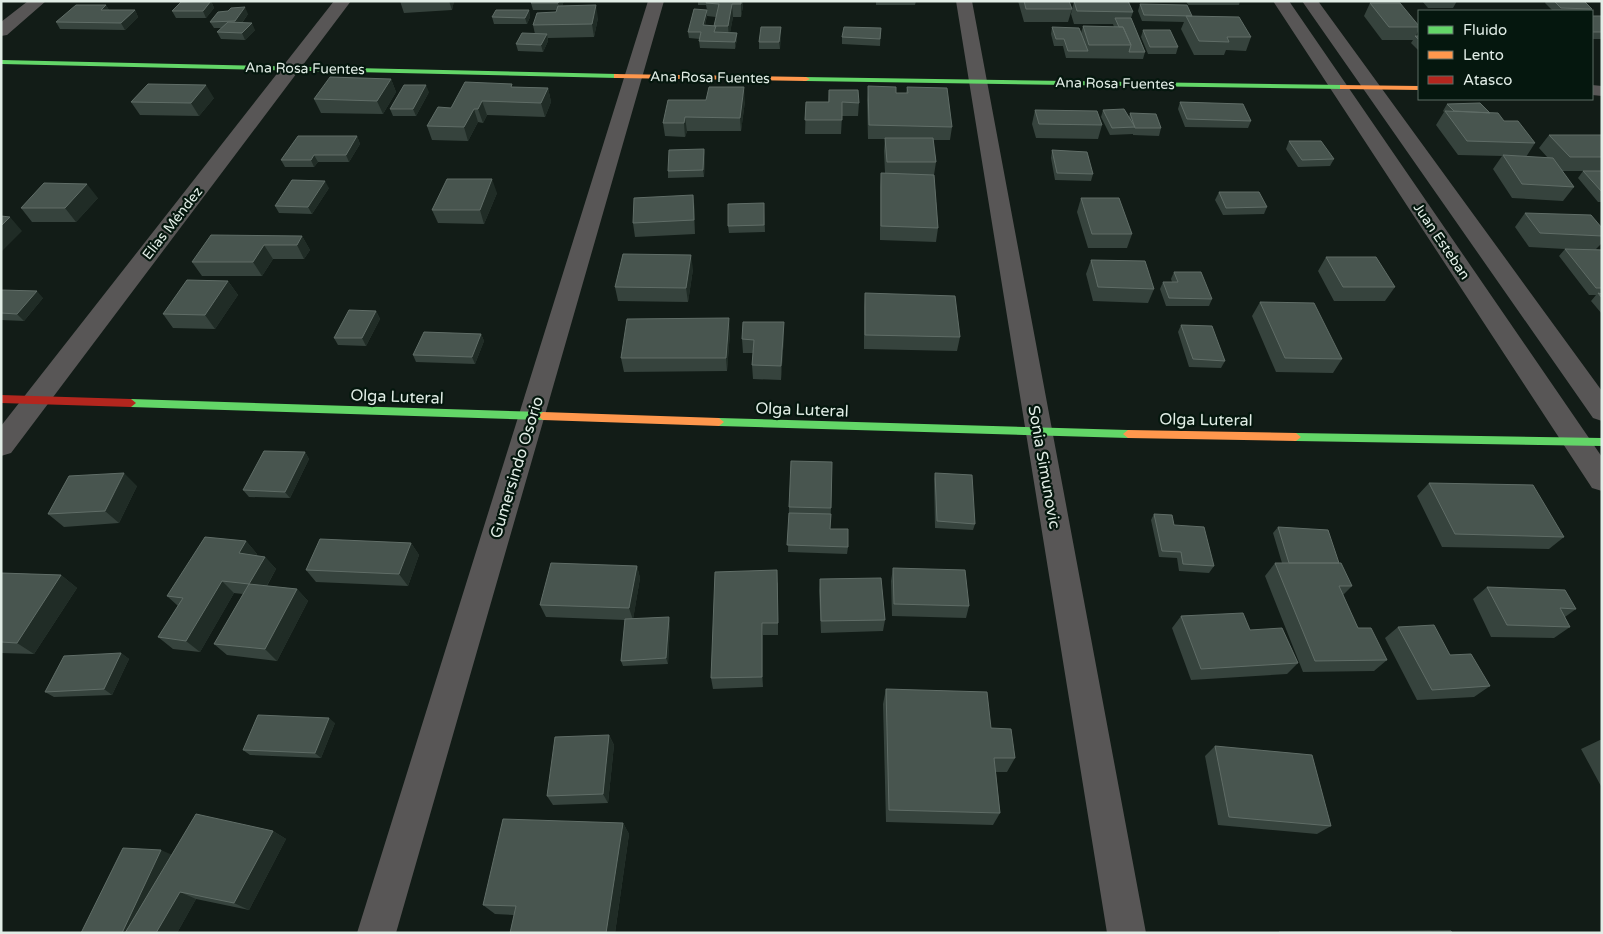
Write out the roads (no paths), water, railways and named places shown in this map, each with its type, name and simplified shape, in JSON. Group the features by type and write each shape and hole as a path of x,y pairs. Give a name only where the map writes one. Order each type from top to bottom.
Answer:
{"street":[{"path":"1,30 38,1"},
{"name":"Elías Méndez","path":"1,446 343,1"},
{"name":"Gumersindo Osorio","path":"376,933 656,1"},
{"name":"Sonia Simunovic","path":"964,1 1127,933"},
{"name":"Juan Esteban","path":"1281,1 1589,441 1602,480"},
{"name":"Juan Esteban","path":"1310,1 1602,412"},
{"name":"Ana Rosa Fuentes","path":"1,62 634,76 1418,88"},
{"name":"Olga Luteral","path":"1,398 1039,432 1589,441"}]}
